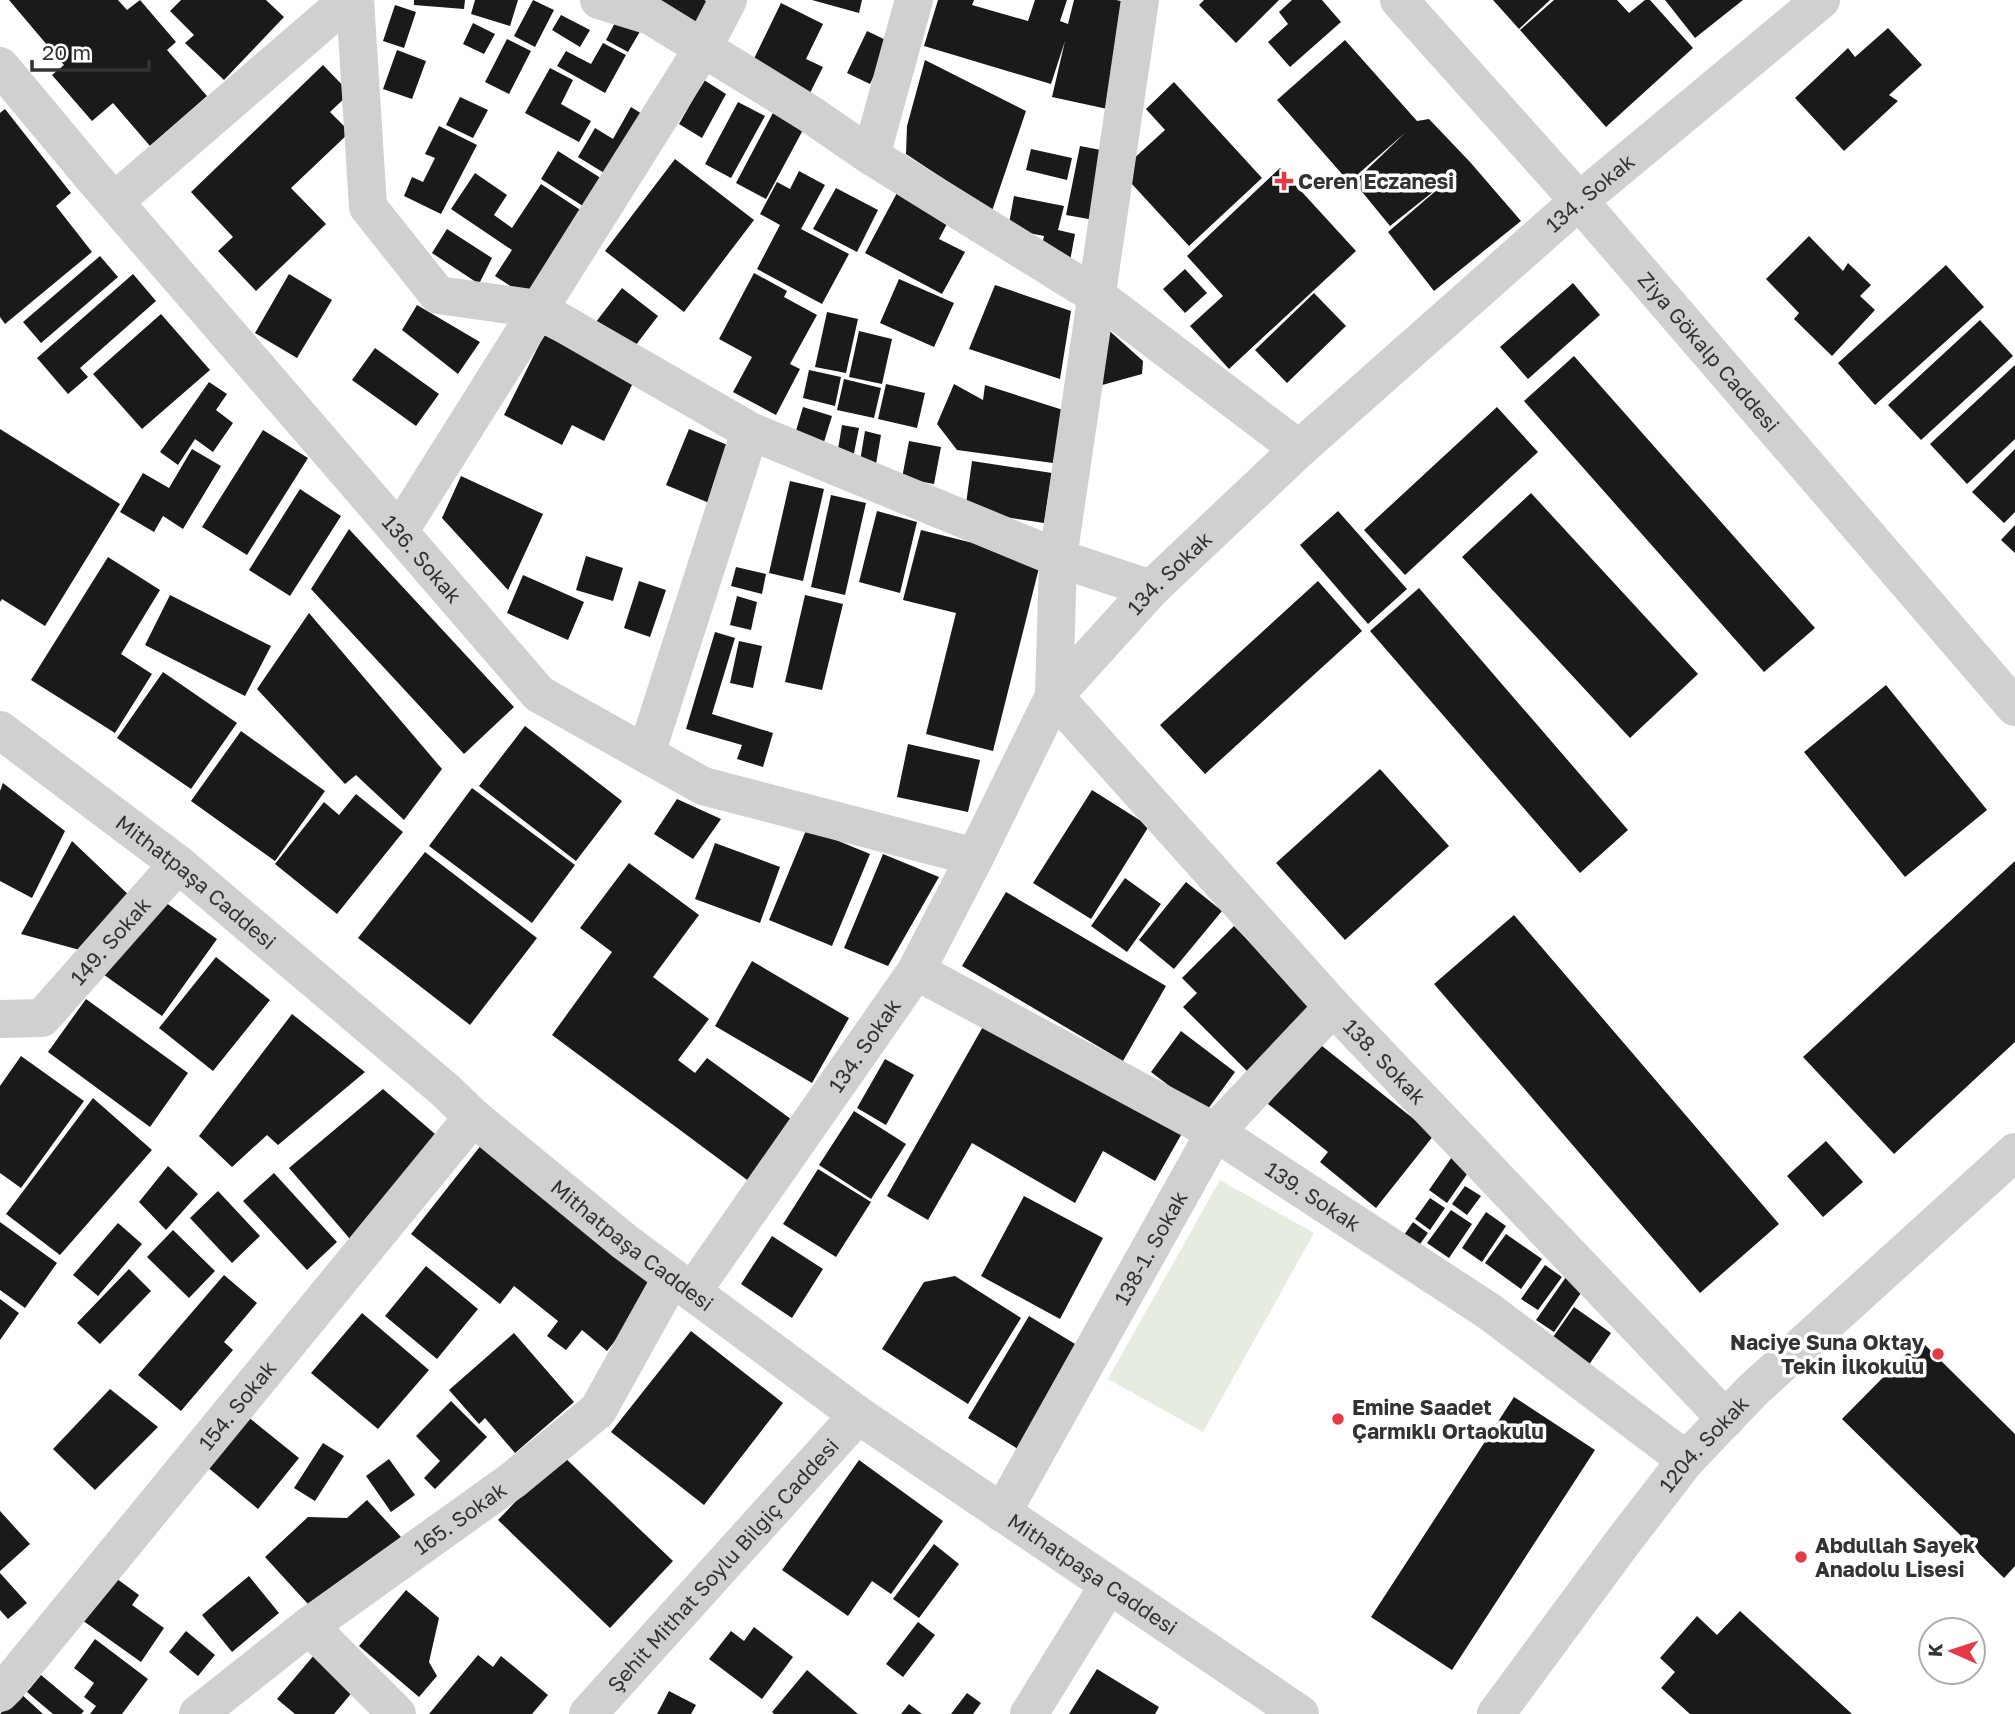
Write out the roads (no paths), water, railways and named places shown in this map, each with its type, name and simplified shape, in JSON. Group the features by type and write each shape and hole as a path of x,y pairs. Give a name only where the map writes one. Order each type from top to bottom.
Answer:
{"street":[{"path":"115,201 348,0"},
{"path":"355,0 368,207 438,295 538,309 750,431 1058,558 1151,589"},
{"path":"599,0 651,16 1097,296 1299,449"},
{"path":"399,532 703,48 728,0"},
{"path":"871,156 914,0"},
{"path":"1054,696 1058,558 1140,0"},
{"name":"Ziya Gökalp Caddesi","path":"1399,0 1579,201 2015,707"},
{"name":"134. Sokak","path":"682,1284 916,971 1054,696 1151,589 1299,449 1579,201 1822,0"},
{"name":"136. Sokak","path":"0,66 539,694 703,786 975,857"},
{"path":"646,754 750,431"},
{"name":"138. Sokak","path":"1054,696 1333,1007 1726,1419"},
{"name":"Mithatpaşa Caddesi","path":"0,730 178,864 445,1090 473,1117 625,1241 858,1415 1300,1714"},
{"name":"149. Sokak","path":"0,1019 42,1018 178,864"},
{"name":"139. Sokak","path":"916,971 1215,1132 1490,1312 1686,1460"},
{"name":"138-1. Sokak","path":"1002,1513 1215,1132 1333,1007"},
{"name":"154. Sokak","path":"2,1686 473,1117"},
{"name":"1204. Sokak","path":"1496,1714 1622,1542 1686,1460 1753,1390 2015,1152"},
{"name":"165. Sokak","path":"198,1714 309,1626 513,1480 598,1410 682,1284"},
{"name":"Şehit Mithat Soylu Bilgiç Caddesi","path":"588,1714 858,1415"},
{"path":"1029,1714 1108,1586"},
{"path":"309,1626 397,1714"}],"place":[{"name":"Ceren Eczanesi","path":"1284,181"},
{"name":"Naciye Suna Oktay Tekin İlkokulu","path":"1938,1354"},
{"name":"Emine Saadet Çarmıklı Ortaokulu","path":"1338,1419"},
{"name":"Abdullah Sayek Anadolu Lisesi","path":"1801,1557"}]}
